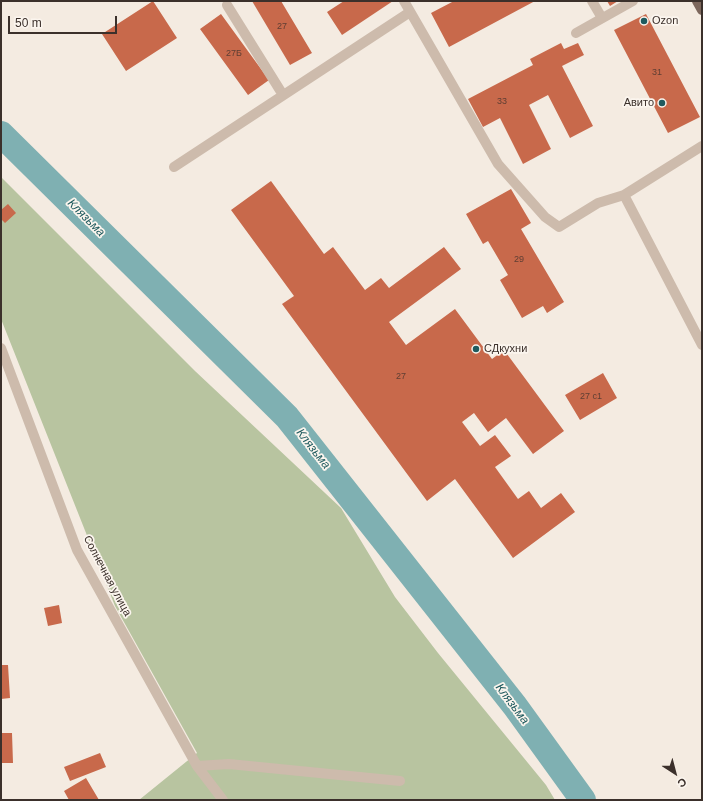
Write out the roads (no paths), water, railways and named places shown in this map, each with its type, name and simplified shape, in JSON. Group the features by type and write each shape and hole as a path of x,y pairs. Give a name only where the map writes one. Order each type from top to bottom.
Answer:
{"main road":[{"path":"697,1 702,10"}],"street":[{"path":"404,1 498,164 545,217 559,227 598,203 624,195 702,146"},
{"path":"592,1 602,18"},
{"path":"576,32 634,1"},
{"path":"227,5 283,95"},
{"path":"174,167 410,12"},
{"path":"624,195 702,345"},
{"name":"Солнечная улица","path":"1,348 77,550 197,766 223,800"},
{"path":"197,766 229,764 400,781"}],"waterway":[{"name":"Клязьма","path":"1,134 287,417 515,706 583,800"}],"place":[{"name":"Ozon","path":"644,21"},
{"name":"Авито","path":"662,103"},
{"name":"СДкухни","path":"476,349"}]}
